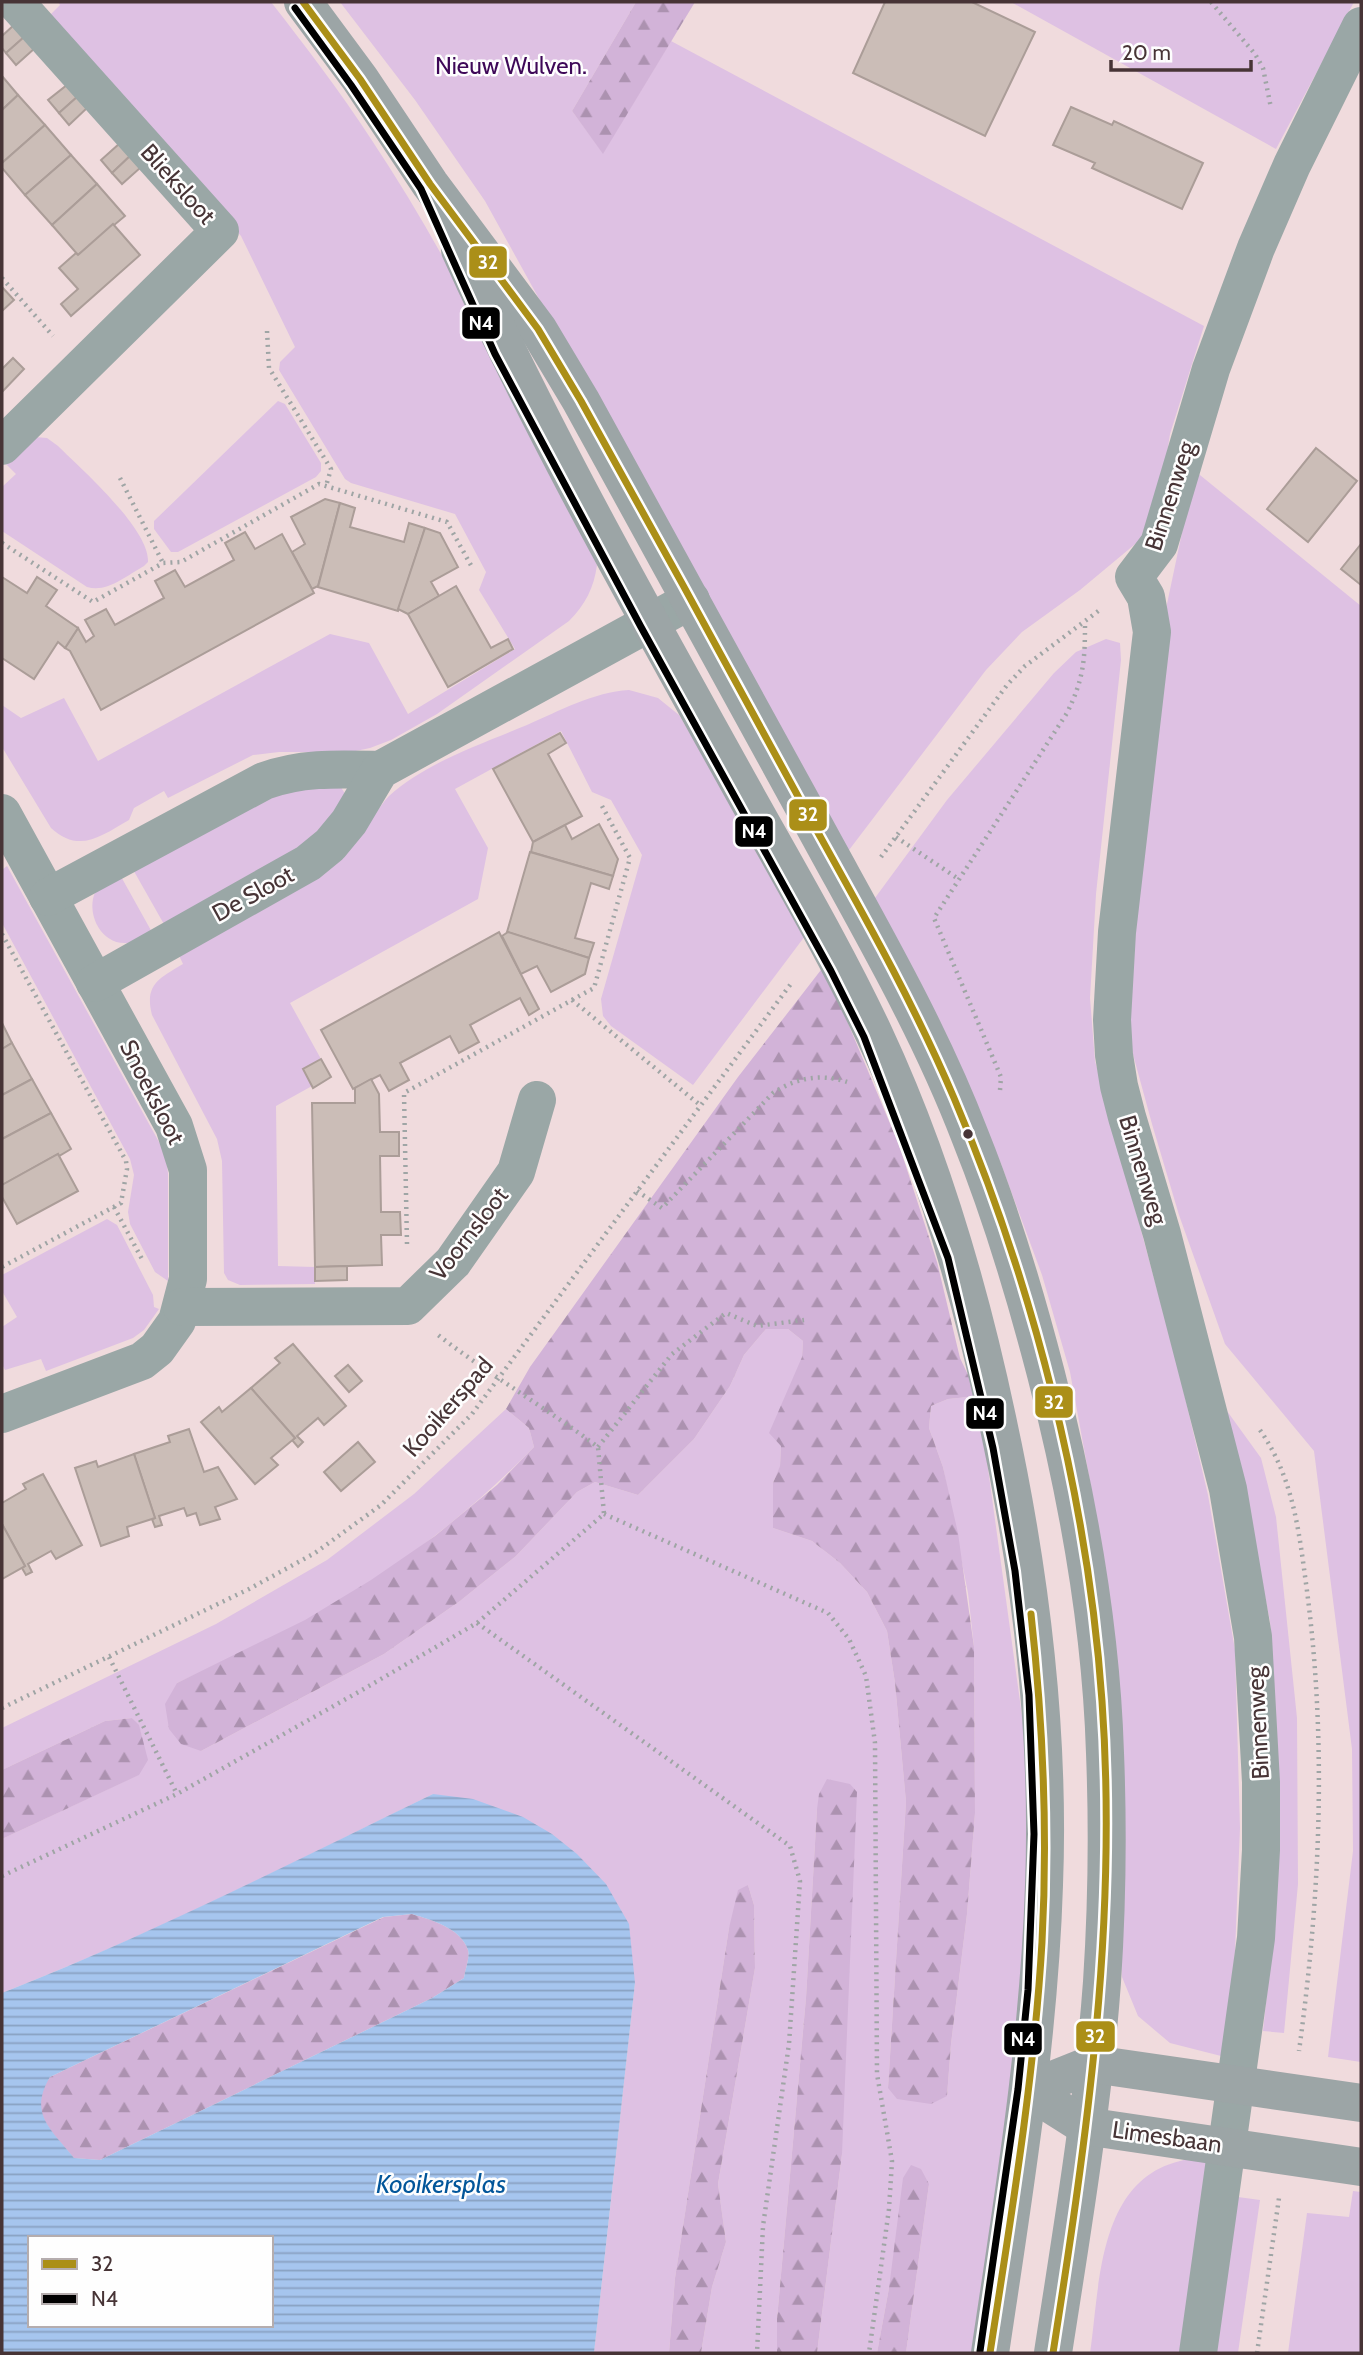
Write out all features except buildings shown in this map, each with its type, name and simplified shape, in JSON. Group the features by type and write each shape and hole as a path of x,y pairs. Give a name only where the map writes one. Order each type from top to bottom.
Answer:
{"main road":[{"path":"303,2 360,79 430,184 538,329 691,600 915,1010 971,1137 1022,1282 1074,1493 1088,1572 1098,1654 1105,1748 1106,1867 1102,1985 1086,2126 1053,2353"},
{"path":"430,184 504,349 650,622 827,942 874,1034 930,1174 958,1255 973,1311 1014,1499 1025,1569 1040,1694 1045,1834 1038,1991 1028,2090 990,2353"},
{"path":"1028,2090 1093,2064 1352,2102"},
{"name":"Limesbaan","path":"1028,2090 1086,2126 1348,2165"}],"street":[{"name":"Blieksloot","path":"2,446 220,231 15,2"},
{"name":"Binnenweg","path":"1198,2353 1246,2149 1254,2088 1256,1938 1261,1850 1259,1714 1253,1637 1228,1489 1162,1234 1119,1086 1112,1020 1118,918 1152,632 1146,597 1134,577 1159,544 1211,369 1256,248 1292,165 1361,26"},
{"path":"48,897 264,781 306,770 380,770 691,600"},
{"name":"De Sloot","path":"95,983 308,863 330,845 349,822 380,770"},
{"name":"Snoeksloot","path":"2,813 174,1126 188,1170 188,1279 182,1307 168,1335 157,1349 142,1361 2,1414"},
{"name":"Voornsloot","path":"408,1306 453,1262 516,1172 537,1100"},
{"path":"182,1307 408,1306"}],"path":[{"path":"1211,2 1255,54 1263,68 1268,98 1292,165"},
{"path":"2,278 81,368"},
{"path":"267,331 269,368 331,469 326,486"},
{"path":"120,478 163,563"},
{"path":"2,543 93,602 163,563 181,562 319,484 447,522 473,569"},
{"path":"877,863 1007,685 1035,657 1085,622 1084,667 1078,690 1067,713 934,918 1001,1077 1000,1095"},
{"path":"572,1000 594,988 629,858 602,806"},
{"path":"896,837 960,880"},
{"path":"2,934 126,1161 127,1169 121,1203 2,1267"},
{"name":"Kooikerspad","path":"2,1708 249,1589 314,1553 390,1496 472,1414 793,981"},
{"path":"637,1191 662,1208 773,1093 791,1082 820,1077 833,1078 847,1082 852,1087"},
{"path":"676,1085 699,1105"},
{"path":"408,1306 426,1325 498,1380 526,1396 598,1447"},
{"path":"604,1514 598,1447 672,1354 726,1313 757,1326 804,1320"},
{"path":"2,1876 177,1794 477,1623 604,1514"},
{"path":"604,1514 828,1614 849,1639 866,1676 876,1743 877,2074 892,2161 889,2209 869,2353"},
{"path":"477,1623 790,1846 793,1853 800,1881 789,2044 763,2226 757,2353"},
{"path":"109,1657 177,1794"}],"green space":[{"path":"58,2 271,2 359,121 434,241 491,348 597,565 588,596 569,621 437,714 391,740 351,752 279,752 253,755 168,798 164,791 134,808 129,820 90,840 81,841 61,836 51,828 2,747 2,705 21,718 64,698 98,761 330,634 369,643 408,714 515,649 479,590 486,572 455,514 345,479 279,370 280,362 295,347 241,236 48,17 60,5"},
{"name":"Nieuw Wulven.","path":"340,2 636,2 572,111 603,153 671,41 1204,326 1170,434 1162,485 1140,540 1080,590 1022,632 986,670 846,854 485,201 415,100"},
{"path":"636,2 695,2 603,154 572,111"},
{"path":"1011,2 1354,2 1276,149"},
{"path":"278,401 285,404 321,463 321,471 316,477 178,552 171,552 154,529 154,521"},
{"path":"35,437 47,438 58,446 112,500 138,533 146,548 148,562 144,566 109,586 87,587 2,531 2,487 16,474 5,463"},
{"path":"1195,471 1361,606 1361,2062 1328,2057 1353,1851 1352,1749 1314,1451 1225,1344 1179,1215 1131,1047 1126,988 1143,786 1167,604"},
{"path":"1106,639 1120,643 1121,660 1096,894 1090,998 1095,1061 1176,1359 1208,1495 1235,1650 1240,1828 1235,1952 1225,2057 1170,2043 1138,2016 1122,1977 1093,1498 1070,1372 1042,1275 1001,1164 872,902 947,800 1054,673 1076,652"},
{"path":"629,690 658,698 679,715 808,932 693,1085 611,1026 603,1016 601,999 642,855 611,800 592,792 561,731 455,789 488,848 478,899 290,1003 321,1059 303,1069 312,1086 276,1106 278,1266 315,1267 315,1284 240,1285 228,1280 224,1273 222,1161 217,1139 152,1015 150,1004 152,989 156,983 183,964 176,949 375,813 389,796 420,773 455,755 577,703 603,694"},
{"path":"341,787 345,794 316,841 165,926 131,866 271,792"},
{"path":"7,866 165,1153 168,1173 168,1281 155,1272 130,1224 128,1212 134,1175 130,1159 2,923 2,870"},
{"path":"119,873 153,934 130,943 118,942 104,934 93,912 92,903 96,891"},
{"path":"824,966 899,1145 937,1262 960,1358 978,1396 948,1399 931,1406 929,1428 943,1467 958,1533 974,1647 975,1813 947,2096 931,2104 897,2099 888,2088 906,1802 895,1683 887,1631 867,1592 840,1563 812,1541 773,1528 773,1483 780,1466 781,1446 769,1433 802,1357 803,1341 788,1329 766,1329 744,1355 730,1386 694,1439 638,1495 595,1482 577,1492 516,1556 460,1601 384,1654 201,1751 181,1744 169,1729 165,1704 177,1683 305,1620 371,1580 435,1536 497,1485 534,1447 529,1428 506,1409 530,1367 738,1077"},
{"path":"107,1219 117,1225 153,1295 154,1307 159,1309 144,1330 133,1338 46,1371 41,1359 5,1370 2,1364 2,1327 17,1317 2,1291 2,1275"},
{"path":"766,1329 788,1329 803,1341 802,1357 781,1446 780,1467 773,1483 773,1528 812,1541 840,1563 867,1592 887,1631 895,1683 906,1802 888,2088 947,2096 975,1813 974,1647 968,1593 943,1467 929,1428 931,1406 948,1399 978,1396 1037,1825 1009,2133 976,2353 906,2353 929,2184 889,2288 877,2353 817,2353 842,2154 817,1809 806,1998 777,2319 777,2353 701,2353 712,2287 726,2242 718,2184 755,1968 754,1905 748,1885 729,1928 675,2278 669,2353 594,2353 635,1983 433,1794 166,1923 2,1993 2,1839 138,1775 142,1738 132,1718 105,1721 2,1770 2,1728 216,1624 327,1560 414,1494 506,1409 529,1428 534,1447 454,1521 396,1565 303,1622 177,1683 201,1751 384,1654 460,1601 516,1556 577,1492 595,1482 638,1495 694,1439 730,1386 744,1355"},
{"path":"1227,1411 1261,1458 1276,1517 1297,1718 1298,1884 1284,2033 1263,2031 1276,1907 1279,1778 1270,1621"},
{"path":"132,1718 139,1725 148,1760 139,1775 2,1839 2,1770 105,1721"},
{"path":"827,1779 850,1784 857,1792 842,2154 817,2353 777,2353 777,2319 806,1998 817,1809 819,1794"},
{"path":"748,1885 754,1905 755,1968 718,2184 726,2242 712,2287 701,2353 669,2353 675,2278 729,1928 738,1890"},
{"path":"412,1914 452,1931 459,1936 468,1950 464,1978 432,1998 100,2160 74,2158 46,2122 40,2106 40,2097 50,2077 384,1917"},
{"path":"1212,2159 1181,2353 1090,2353 1101,2269 1108,2240 1118,2213 1132,2190 1153,2172 1184,2160"},
{"path":"911,2165 921,2169 929,2184 906,2353 877,2353 889,2288 903,2178"},
{"path":"1353,2191 1361,2192 1361,2353 1288,2353 1307,2213 1349,2217"},
{"path":"1238,2197 1260,2200 1238,2353 1215,2353"}],"water":[{"name":"Kooikersplas","path":"433,1794 473,1799 523,1817 552,1834 577,1854 606,1884 629,1924 635,1983 594,2353 2,2353 2,1993 166,1923","holes":["412,1914 436,1922 459,1936 468,1950 468,1960 464,1978 432,1998 100,2160 74,2158 45,2120 41,2101 50,2077 383,1917"]}],"transit line":[{"name":"32","path":"303,2 360,79 430,184 538,329 581,401 865,917 938,1061 982,1169 1032,1317 1070,1470 1084,1548 1095,1625 1106,1784 1106,1866 1096,2029 1088,2110 1053,2353"},
{"name":"N4","path":"295,8 421,189 495,354 641,627 831,971 864,1037 948,1258 993,1448 1015,1571 1029,1695 1034,1834 1028,1990 1018,2089 980,2351"},
{"name":"32","path":"990,2353 1028,2097 1042,1942 1043,1778 1031,1614"}]}
